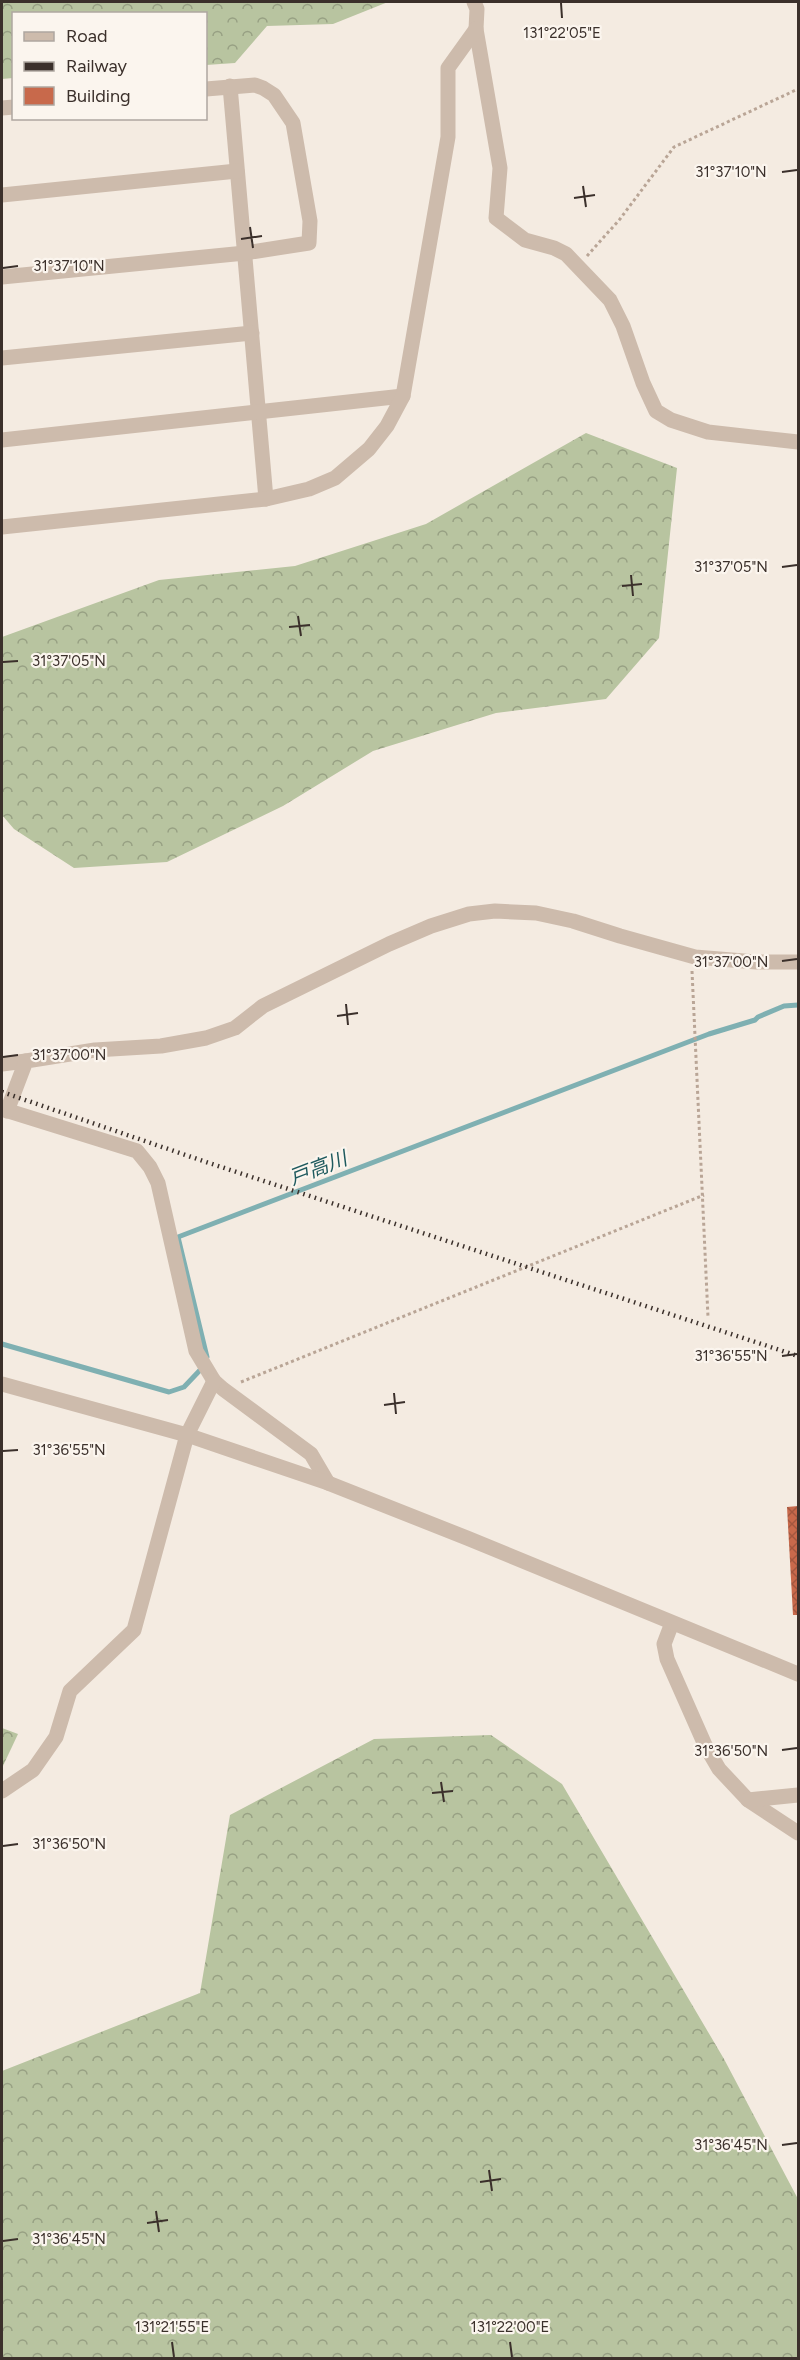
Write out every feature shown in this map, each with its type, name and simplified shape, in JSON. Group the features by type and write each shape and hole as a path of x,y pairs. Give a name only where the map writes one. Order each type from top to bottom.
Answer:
{"street":[{"path":"474,2 477,9 476,29 500,168 496,218 525,240 555,248 566,255 610,300 623,326 643,383 656,411 671,420 708,432 798,442"},
{"path":"2,527 266,499 309,489 335,478 369,450 387,426 403,396 448,137 447,68 476,29"},
{"path":"2,277 245,253 309,243 309,221 293,123 274,95 263,87 255,85 207,89"},
{"path":"230,86 266,499"},
{"path":"2,195 237,171"},
{"path":"2,358 252,333"},
{"path":"2,440 403,396"},
{"path":"2,1064 95,1050 161,1047 206,1038 235,1028 263,1006 389,944 431,926 469,914 495,911 536,913 573,921 695,957 756,962 798,962"},
{"path":"26,1061 4,1110 137,1151 150,1167 158,1184 196,1351 219,1385 311,1454 328,1483"},
{"path":"2,1384 187,1435 328,1483 798,1674"},
{"path":"2,1791 33,1770 56,1737 70,1692 134,1630 187,1435 219,1385"},
{"path":"672,1623 664,1644 667,1659 705,1745 719,1768 748,1800 798,1833"},
{"path":"748,1800 798,1795"}],"path":[{"path":"579,266 620,219 674,147 798,89"},
{"path":"695,957 691,975 696,1014 708,1317"},
{"path":"219,1385 704,1195"}],"green space":[{"path":"2,2 388,2 333,24 267,26 235,63 207,65 207,12 12,12 12,78 2,79"},
{"path":"586,433 677,468 659,638 606,699 496,713 373,751 283,806 167,862 74,868 14,829 2,815 2,637 159,580 295,566 426,524"},
{"path":"2,1728 18,1734 2,1768"},
{"path":"491,1735 562,1784 724,2059 798,2199 798,2358 2,2358 2,2071 200,1993 230,1815 374,1739"}],"building":[{"path":"798,1506 798,1615 793,1615 787,1507"}],"waterway":[{"name":"戸高川","path":"207,1357 178,1237 709,1034 755,1020 784,1006 798,1005"},
{"name":"戸高川","path":"2,1344 169,1392 184,1387 203,1367"}],"railway":[{"path":"2,1092 206,1162 798,1356"}]}
